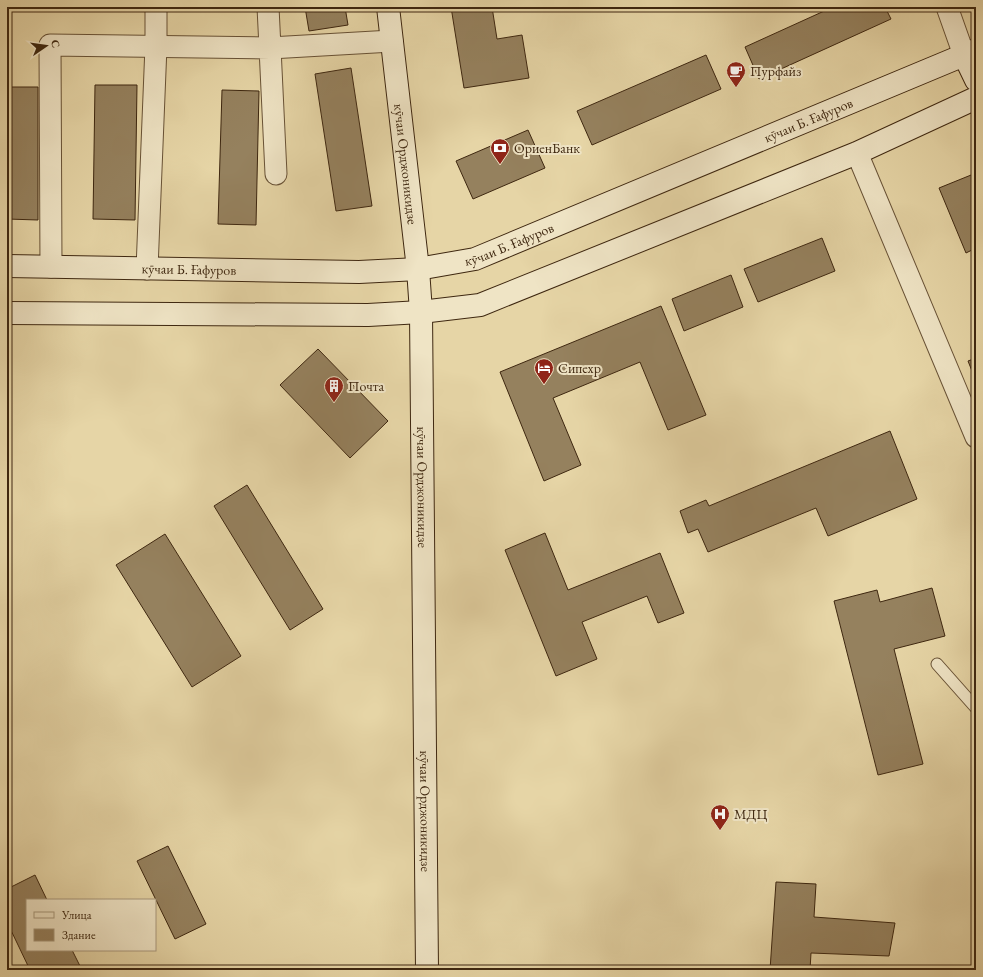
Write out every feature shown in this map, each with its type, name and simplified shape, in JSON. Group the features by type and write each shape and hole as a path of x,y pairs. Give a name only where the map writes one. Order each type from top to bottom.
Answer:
{"main road":[{"name":"кӯчаи Орджоникидзе","path":"388,7 418,269 421,312 427,970"},
{"path":"970,53 976,80"},
{"name":"кӯчаи Б. Ғафуров","path":"7,266 359,272 418,269 475,259 970,53"},
{"path":"7,313 368,315 421,312 480,305 857,152 976,98"}],"street":[{"path":"147,269 156,46 156,7"},
{"path":"268,7 276,174"},
{"path":"947,7 970,53"},
{"path":"51,267 50,45 270,48 392,41"},
{"path":"857,152 976,437"}],"lane":[{"path":"937,664 976,708"}],"building":[{"path":"305,7 345,7 348,25 309,31"},
{"path":"451,7 492,7 497,39 522,35 529,78 464,88"},
{"path":"833,7 885,7 891,19 759,79 745,47"},
{"path":"706,55 721,89 592,145 577,111"},
{"path":"351,68 372,206 336,211 315,74"},
{"path":"95,85 137,85 135,220 93,219"},
{"path":"7,87 38,87 38,220 7,219"},
{"path":"222,90 259,91 256,225 218,224"},
{"name":"ОриенБанк","path":"528,130 545,168 473,199 456,161"},
{"path":"976,173 976,248 966,253 939,188"},
{"path":"822,238 835,271 758,302 744,269"},
{"path":"731,275 743,307 684,331 672,299"},
{"name":"Сипехр","path":"661,306 706,415 668,430 640,362 553,398 581,465 544,481 500,372"},
{"name":"Почта","path":"318,349 388,421 350,458 280,385"},
{"path":"976,358 976,381 968,361"},
{"path":"890,431 917,499 828,536 816,508 708,552 698,529 688,533 680,511 706,500 709,506"},
{"path":"247,485 323,609 290,630 214,506"},
{"path":"545,533 568,590 660,553 684,613 658,623 647,596 582,622 597,659 556,676 505,550"},
{"path":"165,534 241,656 192,687 116,565"},
{"path":"932,588 945,636 894,649 923,764 878,775 834,601 877,590 880,602"},
{"path":"168,846 206,924 175,939 137,861"},
{"path":"35,875 47,899 26,899 26,951 72,951 82,970 30,970 7,922 7,889"},
{"path":"776,882 816,884 814,917 895,923 889,956 811,953 810,970 770,970"}],"place":[{"name":"Пурфайз","path":"736,88"},
{"name":"ОриенБанк","path":"500,165"},
{"name":"Сипехр","path":"544,385"},
{"name":"Почта","path":"334,403"},
{"name":"МДЦ","path":"720,831"}]}
